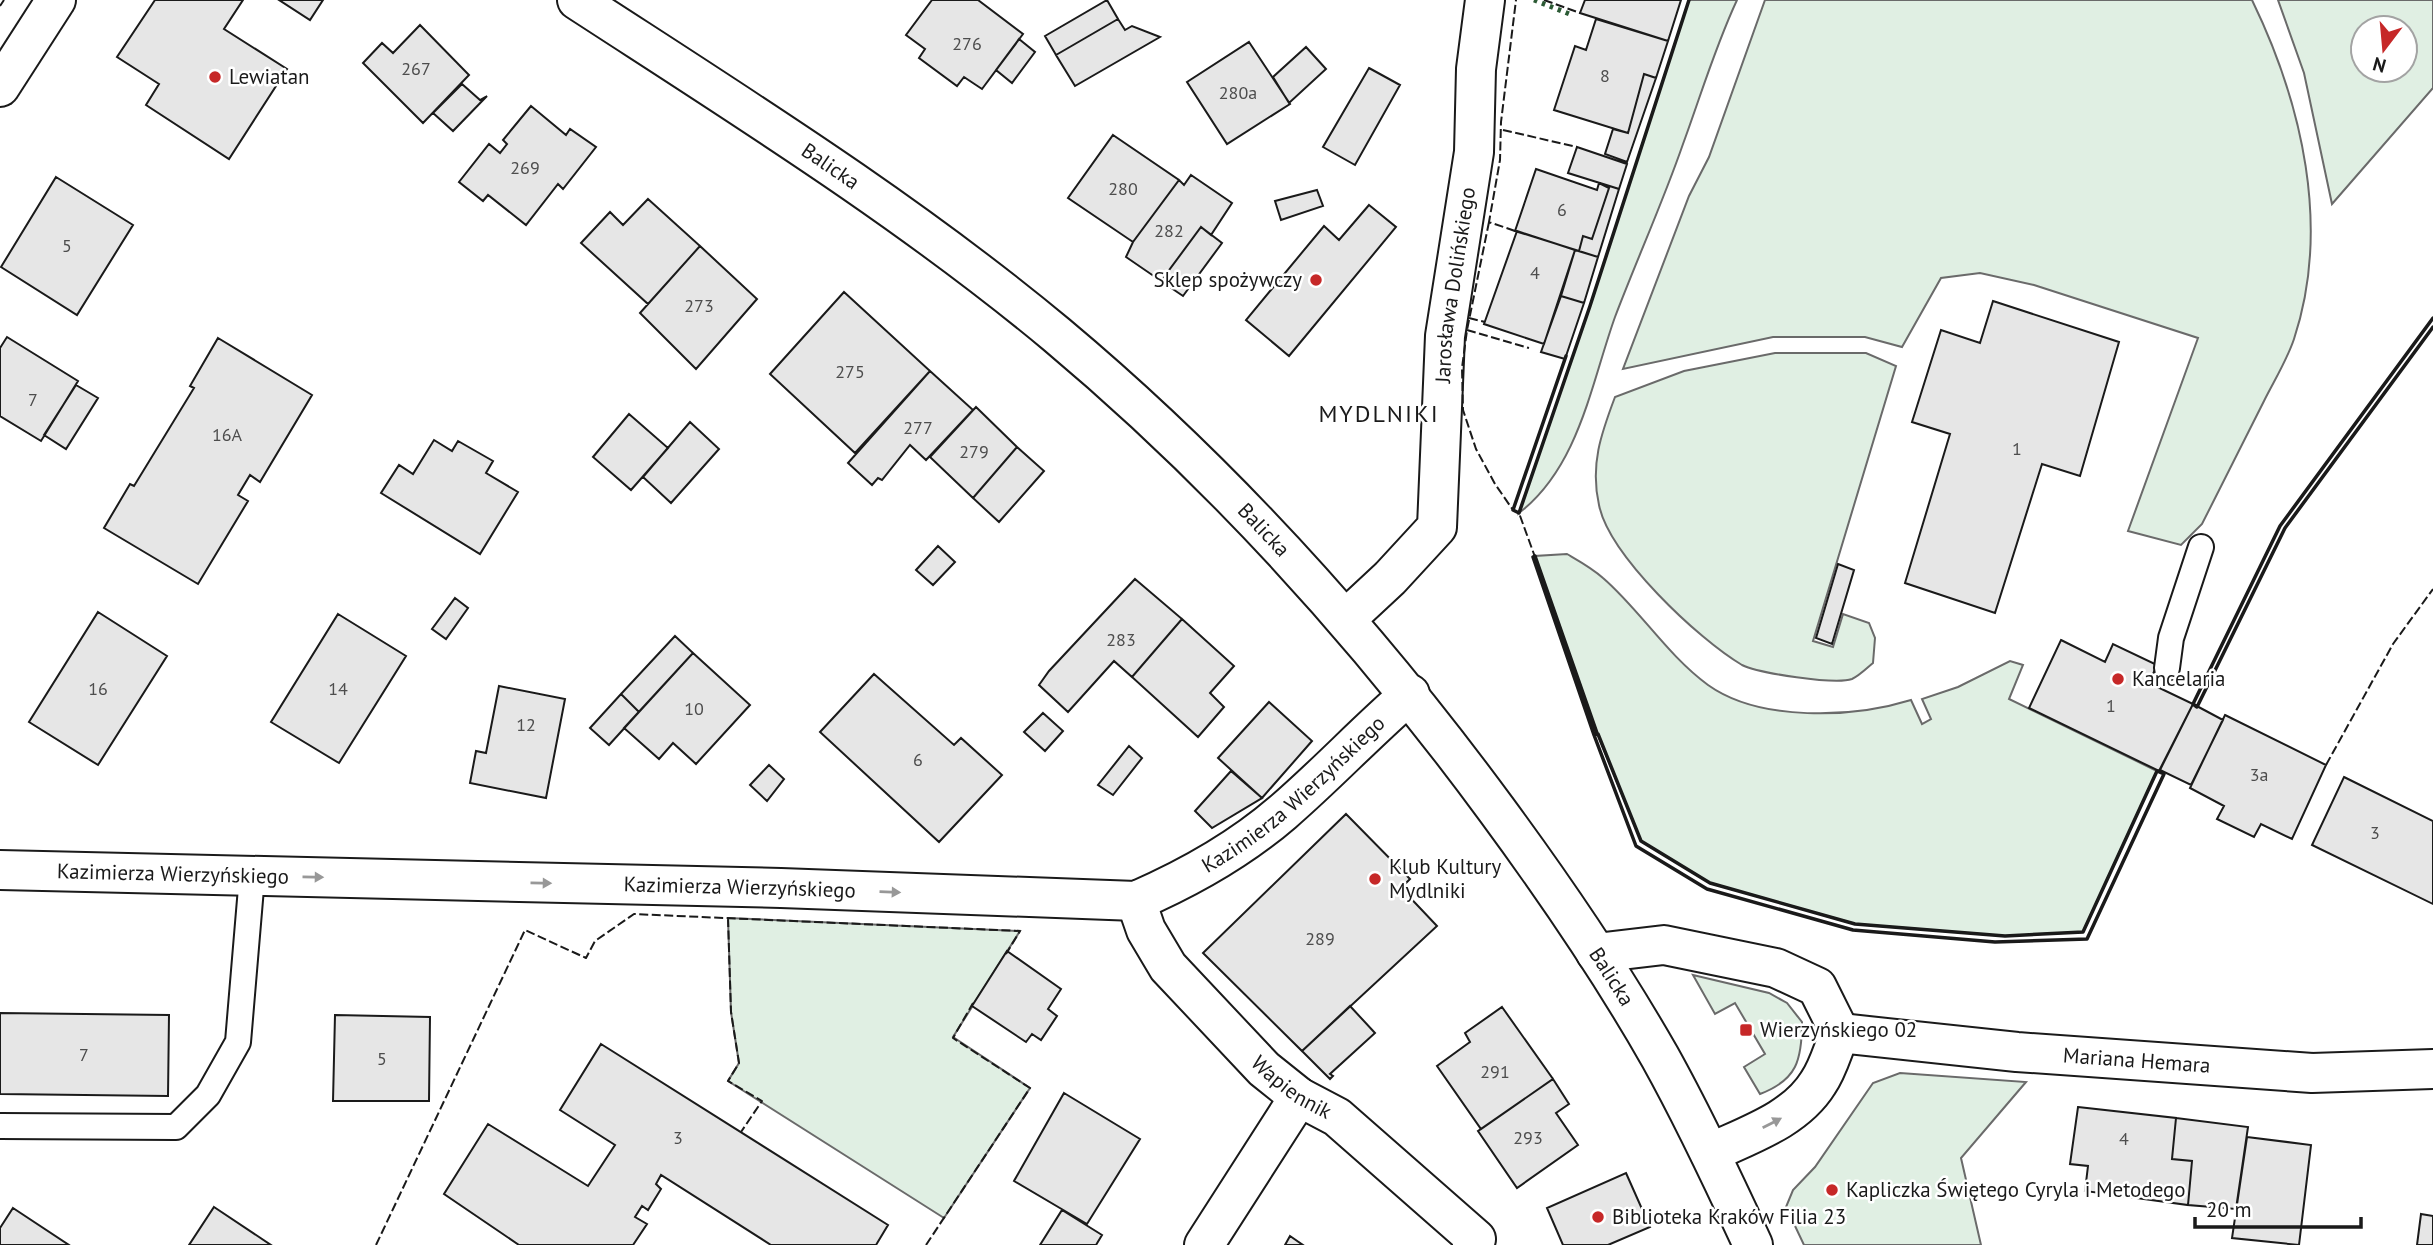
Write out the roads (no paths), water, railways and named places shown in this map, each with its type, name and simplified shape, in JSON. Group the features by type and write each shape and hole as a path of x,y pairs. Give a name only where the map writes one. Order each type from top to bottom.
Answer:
{"street":[{"path":"0,87 56,0"},
{"name":"Balicka","path":"577,0 892,208 1057,335 1211,477 1347,618 1410,694 1533,860 1596,953 1658,1055 1710,1153 1754,1245"},
{"name":"Jarosława Dolińskiego","path":"1347,618 1390,578 1437,527 1445,336 1474,152 1476,69 1485,0"},
{"name":"Kazimierza Wierzyńskiego","path":"0,870 781,888 1136,901 1204,868 1283,812 1361,736 1410,694"},
{"name":"Wapiennik","path":"1136,901 1146,930 1168,967 1264,1069 1299,1097 1337,1117 1476,1239 1472,1245"},
{"path":"1596,953 1664,945 1776,968 1817,987 1840,1033 1819,1082 1802,1103 1780,1119 1710,1153"},
{"name":"Mariana Hemara","path":"1840,1033 2017,1052 2312,1073 2433,1069"},
{"path":"1204,1245 1299,1097"}],"lane":[{"path":"2166,668 2171,638 2201,547"},
{"path":"0,1126 176,1127 208,1094 238,1042 252,876"}],"place":[{"name":"Lewiatan","path":"215,77"},
{"name":"Sklep spożywczy","path":"1316,280"},
{"name":"Kancelaria","path":"2118,679"},
{"name":"Klub Kultury Mydlniki","path":"1375,879"},
{"name":"Wierzyńskiego 02","path":"1746,1030"},
{"name":"Kapliczka Świętego Cyryla i Metodego","path":"1832,1190"},
{"name":"Biblioteka Kraków Filia 23","path":"1598,1217"}],"district":[{"name":"MYDLNIKI","path":"1379,414"}]}
